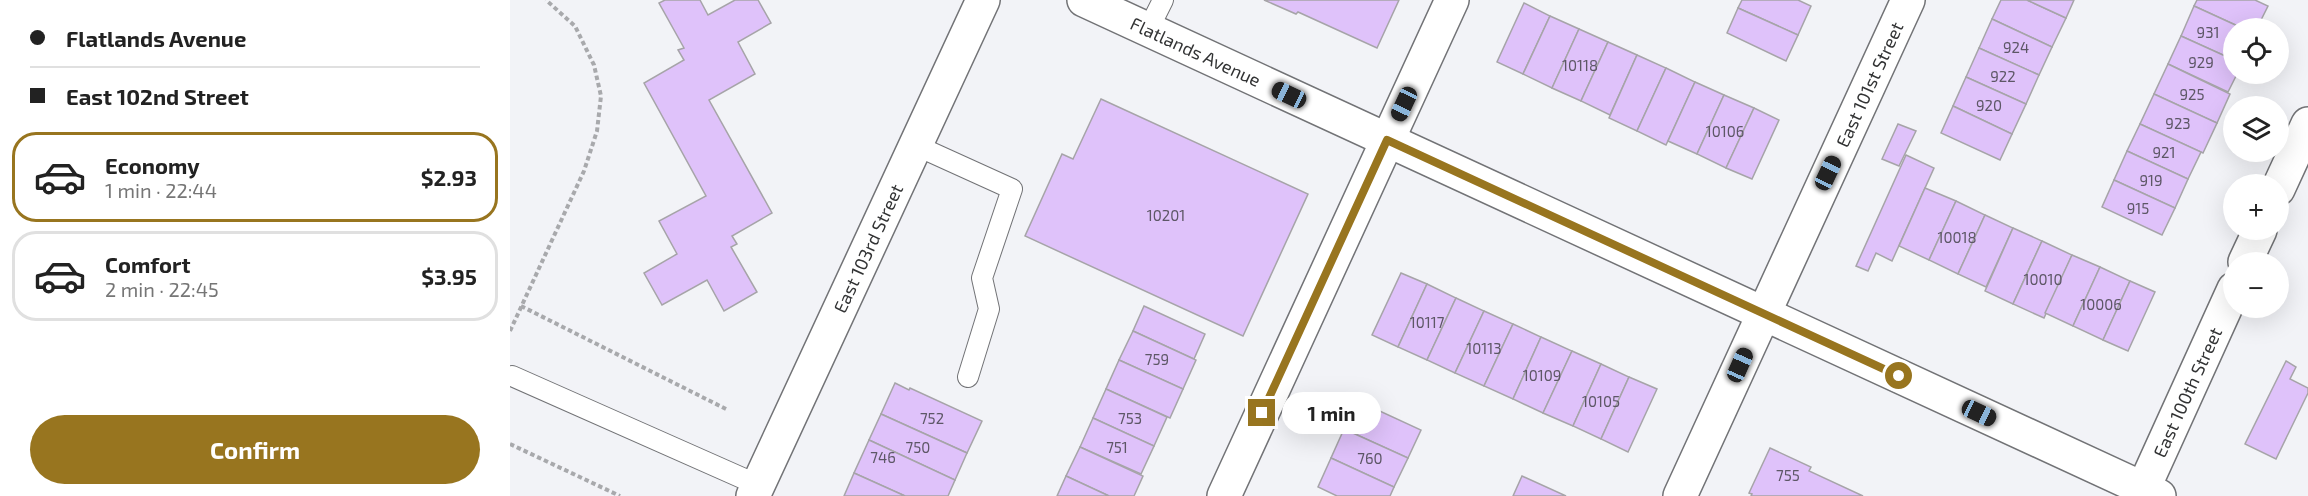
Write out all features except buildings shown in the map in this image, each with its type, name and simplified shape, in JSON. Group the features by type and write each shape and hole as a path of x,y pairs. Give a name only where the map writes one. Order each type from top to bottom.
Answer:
{"street":[{"name":"East 103rd Street","path":"755,490 983,0"},
{"name":"Flatlands Avenue","path":"1084,0 1764,314 2147,494"},
{"path":"1224,496 1452,0"},
{"name":"East 101st Street","path":"1680,496 1908,0"},
{"path":"2285,174 2308,124"},
{"name":"East 100th Street","path":"2147,494 2223,315"}],"lane":[{"path":"1148,30 1163,0"},
{"path":"915,145 1012,189 982,278 989,309 968,377"},
{"path":"512,376 755,490"}],"path":[{"path":"510,331 584,171 597,131 601,96 594,65 575,26 546,0"},
{"path":"521,306 726,409"},
{"path":"510,444 620,496"}],"route":[{"path":"1262,413 1387,140 1899,376"}]}
